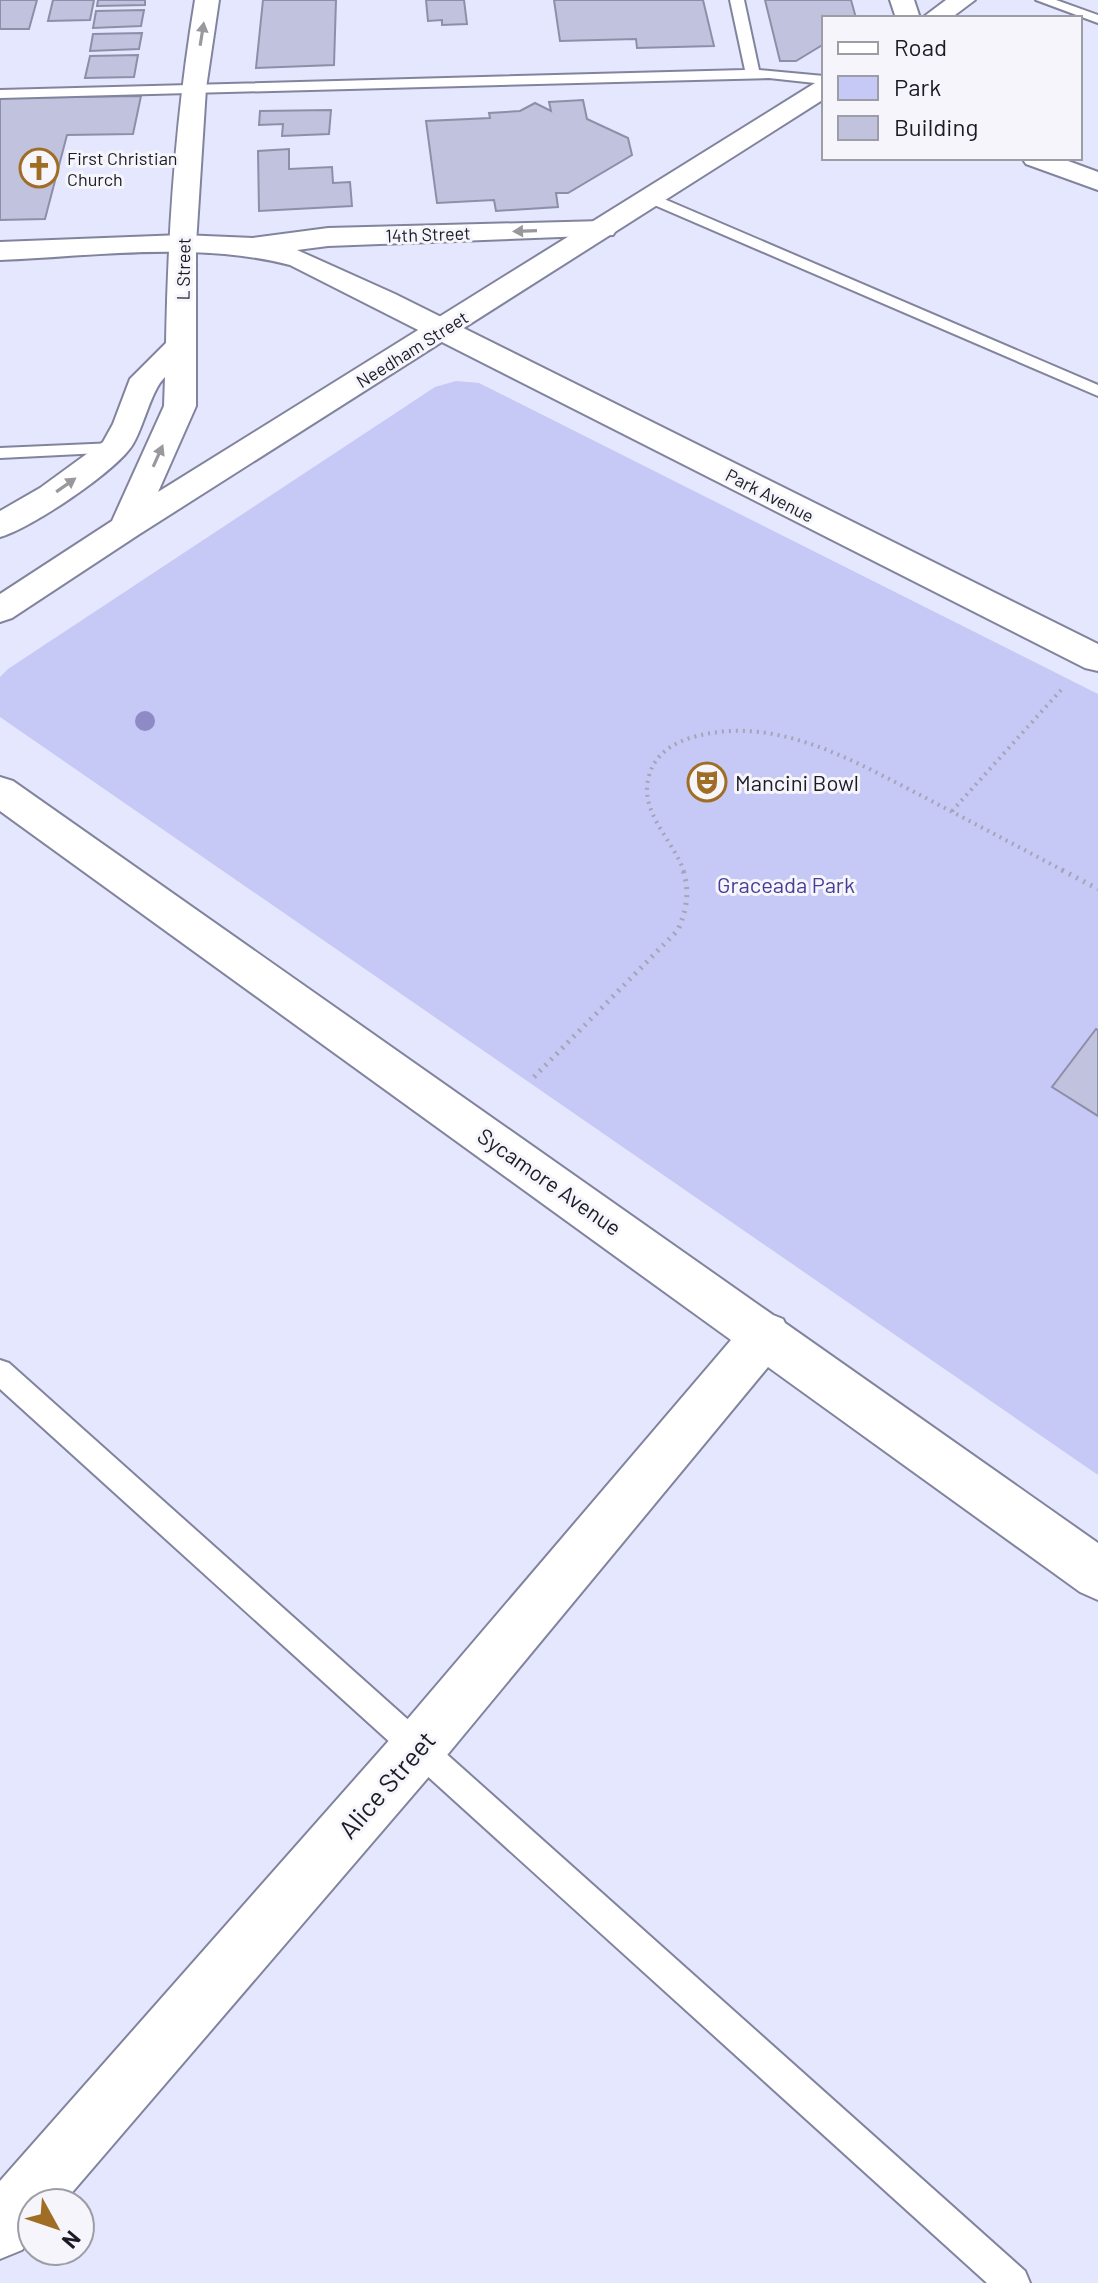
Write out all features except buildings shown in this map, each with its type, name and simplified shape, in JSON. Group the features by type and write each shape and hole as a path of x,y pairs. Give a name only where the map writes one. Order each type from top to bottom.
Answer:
{"street":[{"name":"L Street","path":"126,527 180,406 182,244 193,88 207,0"},
{"path":"937,16 963,0"},
{"name":"Needham Street","path":"0,610 126,527 822,89"},
{"path":"1041,160 1098,182"},
{"name":"14th Street","path":"0,251 182,244 253,247 328,237 603,229"},
{"name":"14th Street","path":"253,247 300,259 442,331"},
{"name":"Park Avenue","path":"442,331 1098,659"},
{"path":"0,526 52,495 115,448 129,424 145,379 182,344"},
{"name":"Sycamore Avenue","path":"0,791 766,1334 1098,1574"},
{"name":"Alice Street","path":"0,2228 419,1747 766,1334"}],"lane":[{"path":"737,0 753,74"},
{"path":"1043,0 1098,19"},
{"path":"0,94 753,74 822,80"},
{"path":"650,198 1098,391"},
{"path":"0,453 115,448"},
{"path":"0,1372 1013,2283"}],"path":[{"path":"952,811 1067,684"},
{"path":"534,1077 678,930 687,914 690,896 687,876 657,821 646,788 650,769 662,753 682,738 714,732 817,744 1098,889"}],"green space":[{"name":"Graceada Park","path":"456,381 479,383 1098,694 1098,1475 0,717 0,677 8,669 435,387"}],"place":[{"name":"First Christian Church","path":"39,168"},
{"name":"Mancini Bowl","path":"707,782"}]}
